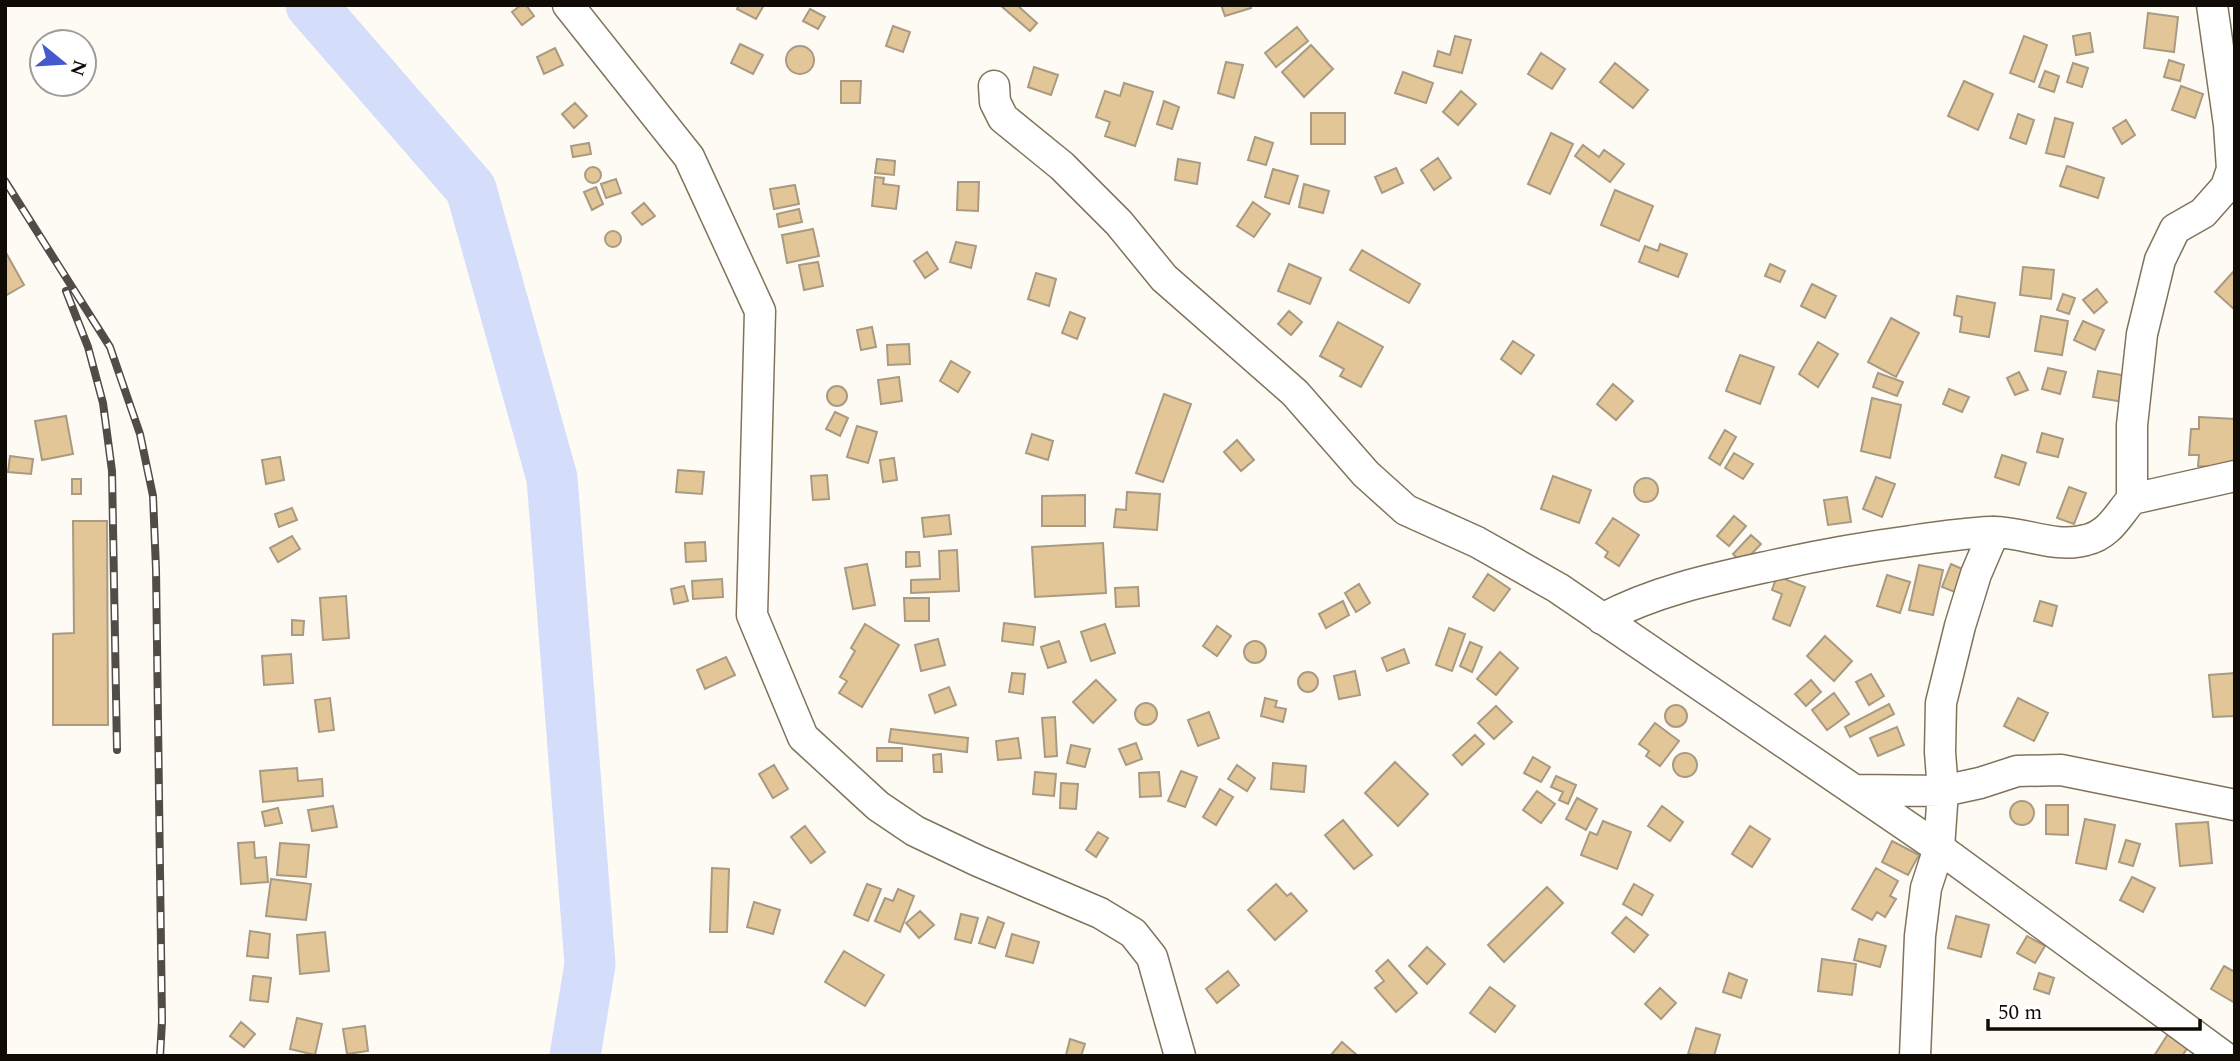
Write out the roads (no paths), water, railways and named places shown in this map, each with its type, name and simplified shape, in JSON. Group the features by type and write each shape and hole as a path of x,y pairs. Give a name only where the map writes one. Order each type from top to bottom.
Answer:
{"street":[{"path":"568,5 689,157 760,311 752,615 803,737 878,806 915,831 1100,913 1133,933 1152,957 1180,1056"},
{"path":"1602,619 1629,604 1658,594 1836,552 1994,532 2059,543 2087,540 2109,529 2132,499 2132,425 2142,334 2160,260 2175,229 2203,213 2226,187 2232,169 2229,125 2212,5"},
{"path":"994,86 995,102 1003,118 1062,166 1118,223 1164,278 1295,393 1366,474 1406,510 1477,542 1558,588 1939,848 2223,1056"},
{"path":"2132,499 2235,476"},
{"path":"1915,1056 1920,936 1926,888 1939,848 1943,791 1940,752 1941,704 1976,574 1994,532"},
{"path":"1854,790 1943,791 2017,771 2061,770 2235,805"}],"waterway":[{"path":"311,5 471,189 552,478 590,964 575,1056"}],"railway":[{"path":"5,181 110,347 140,434 153,496 162,1022 160,1056"},
{"path":"66,291 88,347 103,403 112,471 117,750"}]}
